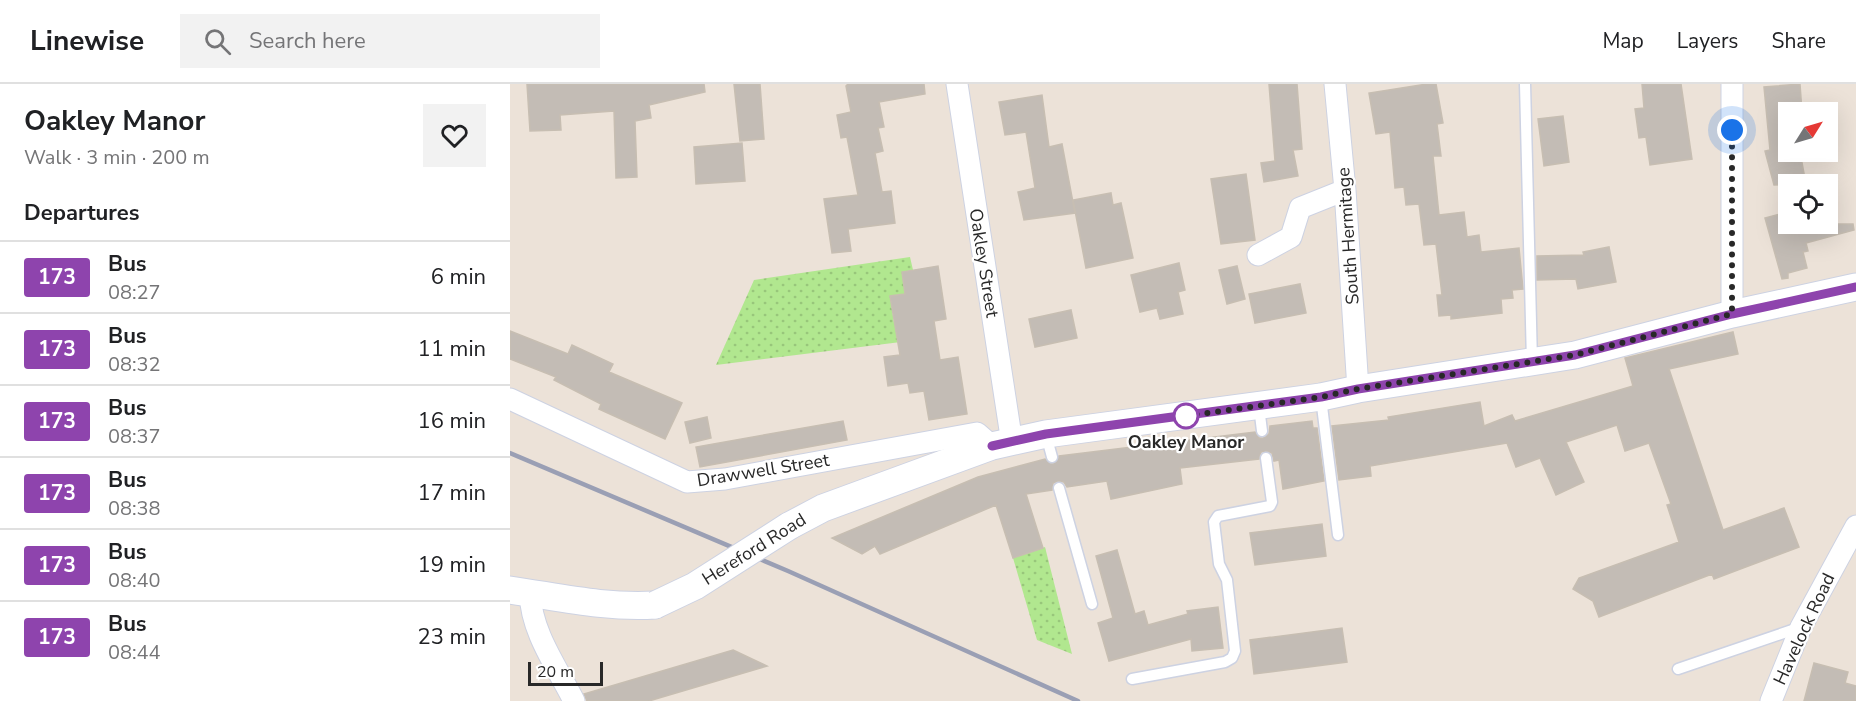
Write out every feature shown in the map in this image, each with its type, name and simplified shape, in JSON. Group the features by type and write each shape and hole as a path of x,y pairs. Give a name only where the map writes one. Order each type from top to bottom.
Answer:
{"street":[{"name":"Oakley Street","path":"957,84 1002,444"},
{"name":"South Hermitage","path":"1335,84 1345,190 1358,389"},
{"path":"1732,84 1732,314"},
{"path":"1258,255 1291,237 1300,208 1345,190"},
{"name":"Hereford Road","path":"520,591 617,606 655,605 695,586 789,526 823,508 1002,444 1049,446 1261,418 1321,397 1358,389 1575,355 1732,314 1856,287"},
{"name":"Drawwell Street","path":"510,399 687,482 725,479 976,433 1002,444"},
{"name":"Havelock Road","path":"1771,701 1801,627 1856,526"},
{"path":"520,591 537,631 574,701"}],"lane":[{"path":"1525,84 1532,363"},
{"path":"1321,397 1338,535"},
{"path":"1132,679 1225,662 1232,658 1235,651 1227,580 1219,564 1214,522 1218,516 1270,506 1272,502 1266,458"},
{"path":"1059,488 1092,604"},
{"path":"1678,669 1801,627"}],"green space":[{"path":"910,257 913,270 902,272 905,294 890,296 894,323 933,338 716,365 754,280"},
{"path":"1045,547 1072,654 1037,640 1013,558"}],"building":[{"path":"527,84 704,84 705,92 649,105 651,118 635,121 637,177 616,178 614,111 560,115 561,130 530,131"},
{"path":"734,84 760,84 764,139 740,141"},
{"path":"848,84 924,84 925,94 879,102 884,127 878,128 883,151 875,153 882,192 891,191 895,223 848,229 851,251 832,253 824,199 858,195 847,137 841,138 837,115 851,112 846,86"},
{"path":"1269,84 1297,84 1302,149 1293,150 1298,176 1264,182 1261,163 1275,161"},
{"path":"1436,84 1443,123 1437,124 1441,156 1433,156 1439,215 1464,212 1467,237 1479,235 1481,252 1519,248 1523,289 1512,290 1513,298 1501,299 1502,313 1451,319 1451,315 1439,316 1437,295 1442,295 1436,244 1424,245 1419,204 1406,205 1404,187 1395,188 1390,132 1376,134 1369,93"},
{"path":"1642,84 1681,84 1692,159 1650,165 1646,137 1639,138 1635,109 1644,108"},
{"path":"1800,84 1801,102 1778,102 1778,162 1802,162 1804,174 1778,174 1778,185 1774,185 1765,151 1770,150 1764,87"},
{"path":"1042,95 1049,147 1062,144 1075,213 1024,220 1018,192 1035,188 1026,132 1005,135 999,102"},
{"path":"1563,116 1569,162 1544,166 1538,119"},
{"path":"742,143 745,181 696,184 694,147"},
{"path":"1246,174 1255,240 1221,244 1211,179"},
{"path":"1111,193 1113,205 1121,203 1133,258 1086,268 1073,200"},
{"path":"1778,215 1778,234 1838,234 1838,224 1853,224 1854,230 1806,243 1808,251 1803,252 1807,268 1788,273 1788,278 1782,279 1765,218"},
{"path":"1609,247 1616,282 1578,289 1576,279 1537,280 1537,256 1584,255 1583,252"},
{"path":"1179,263 1185,290 1178,292 1183,314 1160,319 1157,308 1140,312 1131,275"},
{"path":"938,266 946,319 934,321 940,360 958,357 967,414 929,420 924,391 910,393 908,383 888,386 884,357 900,355 890,296 905,294 902,272"},
{"path":"1237,266 1245,299 1227,304 1219,270"},
{"path":"1300,284 1306,313 1255,323 1249,294"},
{"path":"1071,310 1077,338 1035,347 1029,319"},
{"path":"510,331 568,354 572,345 613,364 609,372 682,403 665,439 599,409 601,404 554,380 556,377 510,359"},
{"path":"1733,332 1738,354 1669,369 1723,530 1784,508 1799,547 1714,579 1712,574 1599,617 1593,601 1573,589 1579,578 1679,542 1667,505 1671,504 1649,443 1625,451 1617,425 1566,442 1584,482 1556,495 1540,458 1516,467 1507,443 1370,466 1371,476 1339,480 1332,426 1389,420 1388,417 1480,402 1484,426 1512,415 1515,421 1633,386 1625,358"},
{"path":"707,417 711,438 690,443 685,422"},
{"path":"843,421 847,440 700,467 696,447"},
{"path":"1312,421 1313,428 1317,428 1324,481 1283,489 1279,460 1274,461 1272,453 1266,451 1261,452 1259,459 1180,468 1182,484 1111,499 1107,481 1067,487 1064,482 1058,481 1053,483 1052,490 1026,494 1043,548 1013,558 996,505 880,554 875,546 862,554 832,538 978,477 1045,459 1053,464 1059,456 1255,432 1259,438 1263,438 1269,434 1270,426"},
{"path":"1322,524 1326,556 1255,565 1250,533"},
{"path":"1117,550 1135,614 1144,611 1148,625 1188,614 1187,611 1218,607 1223,648 1192,651 1191,639 1109,661 1098,623 1113,618 1096,556"},
{"path":"1342,628 1347,662 1254,674 1250,640"},
{"path":"733,650 767,666 649,701 587,701 584,694"},
{"path":"1814,663 1848,672 1845,683 1856,686 1856,701 1804,701"}],"railway":[{"path":"510,453 788,571 1078,701"}],"bus line":[{"name":"173","path":"992,446 1046,434 1321,397 1358,389 1532,363 1575,355 1732,314 1856,287"}],"place":[{"name":"Oakley Manor","path":"1186,416"}],"route":[{"path":"1186,416 1321,397 1358,389 1575,355 1732,314 1732,130"}]}
